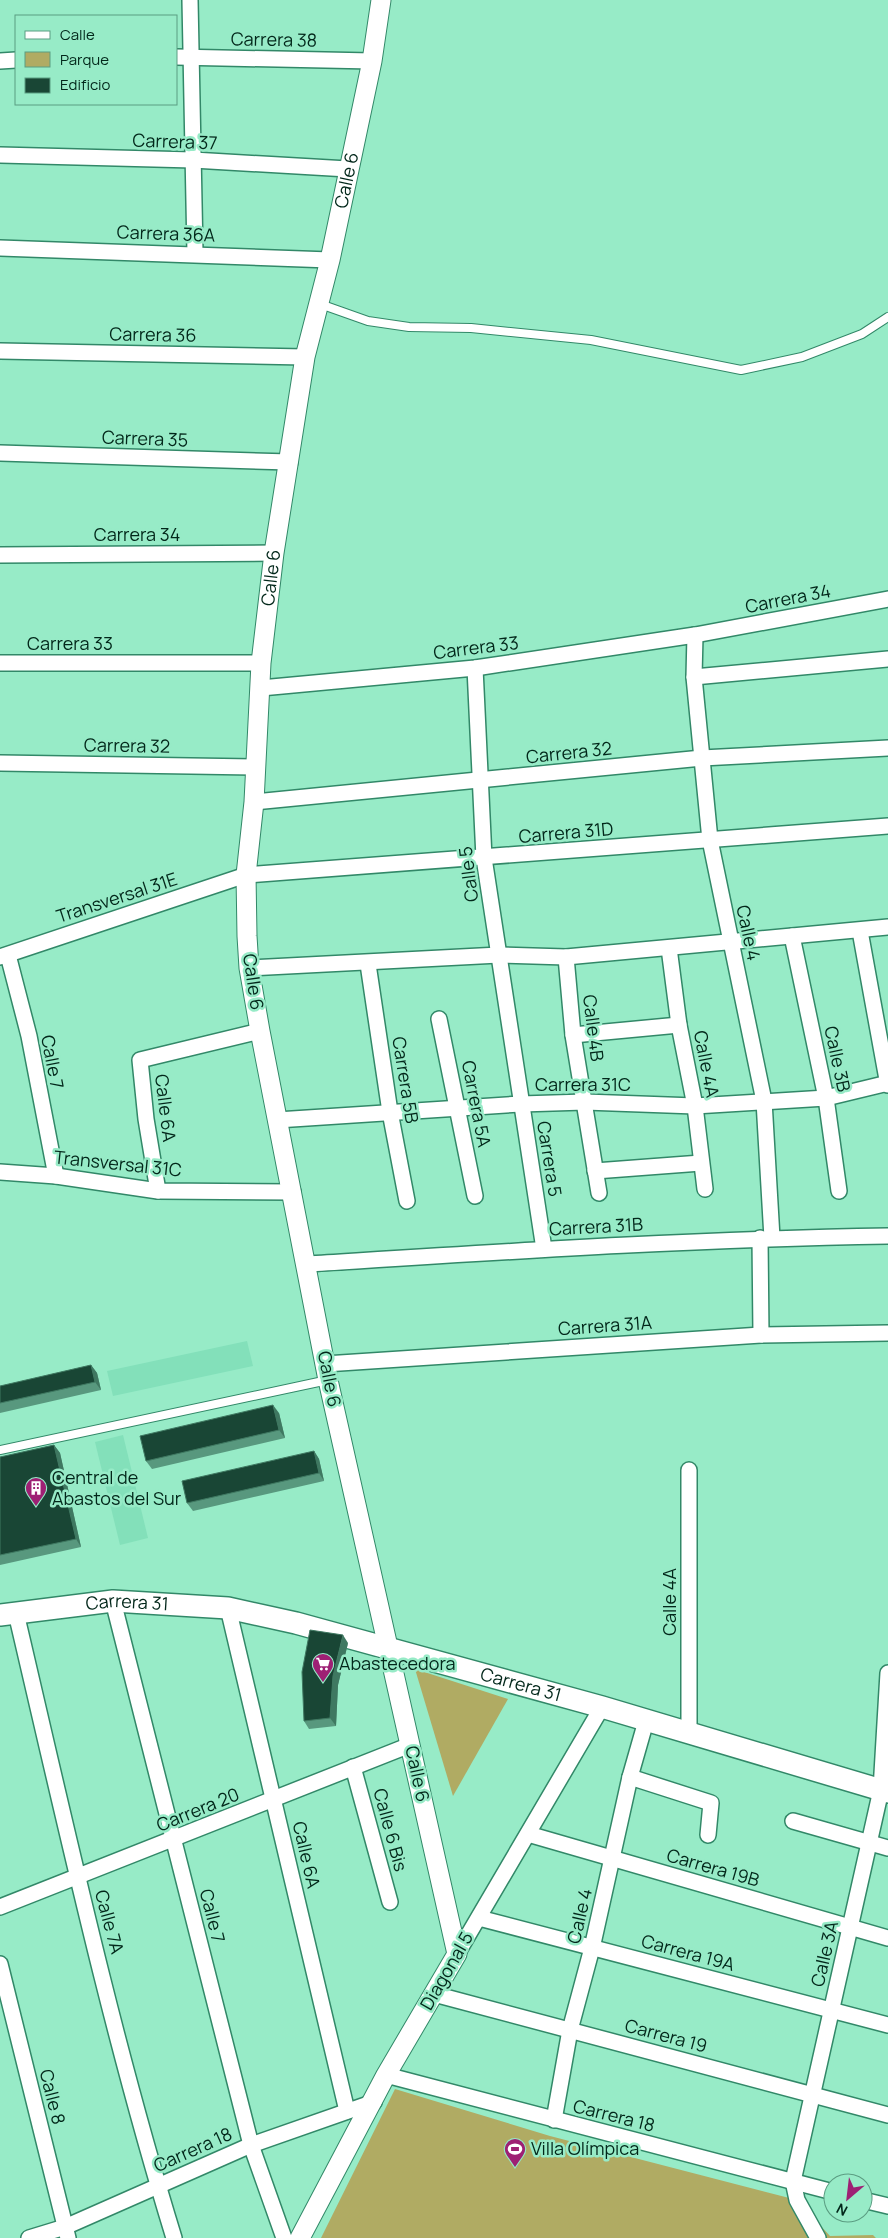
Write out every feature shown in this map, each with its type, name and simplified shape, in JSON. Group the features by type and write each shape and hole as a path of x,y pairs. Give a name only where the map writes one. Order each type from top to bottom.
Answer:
{"main road":[{"name":"Carrera 31","path":"8,1614 113,1601 228,1608 296,1623 602,1707 885,1791"}],"street":[{"path":"190,0 183,57 192,160 195,253"},
{"name":"Calle 6","path":"381,0 372,60 330,260 305,357 290,462 274,553 261,663 261,688 254,767 254,802 246,875 249,968 277,1120 307,1264 326,1372 456,1954"},
{"name":"Carrera 38","path":"183,57 372,60"},
{"path":"0,61 15,60"},
{"name":"Carrera 37","path":"0,155 192,160 348,170"},
{"name":"Carrera 36A","path":"0,248 195,253 330,260"},
{"name":"Carrera 36","path":"0,351 305,357"},
{"name":"Carrera 35","path":"0,453 290,462"},
{"name":"Carrera 34","path":"0,555 274,553"},
{"name":"Carrera 34","path":"695,635 888,599"},
{"name":"Carrera 33","path":"261,688 475,668 695,635"},
{"name":"Calle 4","path":"695,635 694,677 710,840 764,1101 766,1238 761,1335"},
{"path":"694,677 888,659"},
{"name":"Carrera 33","path":"0,663 261,663"},
{"name":"Calle 5","path":"475,668 484,858 521,1104"},
{"name":"Carrera 32","path":"254,802 702,758 888,748"},
{"name":"Carrera 32","path":"0,763 254,767"},
{"name":"Carrera 31D","path":"246,875 888,826"},
{"name":"Transversal 31E","path":"4,956 109,919 246,875"},
{"path":"249,968 368,964 499,955 566,957 731,944 792,936 888,928"},
{"path":"860,931 888,1084"},
{"name":"Calle 3B","path":"792,936 826,1098 839,1191"},
{"name":"Calle 4A","path":"669,948 679,1026 695,1106 705,1188"},
{"name":"Calle 7","path":"4,956 24,1017 56,1176"},
{"name":"Calle 4B","path":"566,957 573,1035 599,1193"},
{"name":"Carrera 5B","path":"368,964 390,1112 407,1201"},
{"name":"Carrera 5A","path":"439,1019 459,1108 475,1196"},
{"path":"573,1035 679,1026"},
{"name":"Calle 6A","path":"158,1191 146,1119 140,1060 260,1031"},
{"name":"Carrera 31C","path":"277,1120 521,1104 585,1102 695,1106 826,1098 888,1084"},
{"name":"Carrera 5","path":"521,1104 544,1249"},
{"path":"595,1171 701,1163"},
{"name":"Transversal 31C","path":"0,1172 56,1176 158,1191 293,1192"},
{"name":"Carrera 31B","path":"307,1264 544,1249 766,1238 888,1236"},
{"name":"Carrera 31A","path":"326,1372 761,1335 888,1333"},
{"name":"Calle 4A","path":"689,1470 689,1733"},
{"name":"Calle 7","path":"113,1601 251,2145 284,2238"},
{"name":"Calle 6A","path":"228,1608 347,2111"},
{"name":"Calle 7A","path":"8,1614 158,2187 174,2238"},
{"name":"Calle 3A","path":"793,2182 811,2094 885,1791 888,1673"},
{"name":"Diagonal 5","path":"300,2238 374,2102 386,2075 602,1707"},
{"name":"Calle 4","path":"554,2120 570,2030 592,1948 630,1777 646,1721"},
{"name":"Carrera 20","path":"0,1907 78,1878 410,1745"},
{"name":"Calle 6 Bis","path":"353,1768 390,1902"},
{"path":"630,1777 711,1804 708,1835"},
{"path":"793,1820 888,1848"},
{"name":"Carrera 19B","path":"528,1834 888,1938"},
{"name":"Carrera 19A","path":"479,1918 888,2025"},
{"name":"Calle 8","path":"0,1964 67,2232"},
{"name":"Carrera 19","path":"434,1994 888,2115"},
{"name":"Carrera 18","path":"386,2075 823,2190"},
{"name":"Carrera 18","path":"29,2238 67,2232 158,2187 251,2145 374,2102"},
{"path":"793,2182 798,2200 818,2238"},
{"path":"873,2202 888,2206"}],"lane":[{"path":"320,304 376,322 409,327 471,328 591,340 741,370 802,357 862,334 888,317"},
{"path":"0,1450 326,1372"}],"shaded area":[{"path":"247,1341 253,1366 113,1396 107,1371"},
{"path":"123,1435 148,1538 120,1545 95,1442"}],"green space":[{"path":"415,1669 508,1699 453,1796"},
{"name":"Villa Olímpica","path":"395,2089 550,2136 797,2200 830,2236 873,2235 876,2238 321,2238"}],"building":[{"path":"91,1365 95,1382 0,1403 0,1386"},
{"path":"273,1405 279,1430 146,1461 140,1436"},
{"name":"Central de Abastos del Sur","path":"54,1445 76,1539 0,1555 0,1457"},
{"path":"314,1451 319,1473 187,1503 182,1481"},
{"name":"Abastecedora","path":"310,1630 343,1635 333,1676 330,1718 304,1721 302,1672"}],"place":[{"name":"Central de Abastos del Sur","path":"36,1507"},
{"name":"Abastecedora","path":"323,1683"},
{"name":"Villa Olímpica","path":"515,2168"}]}
